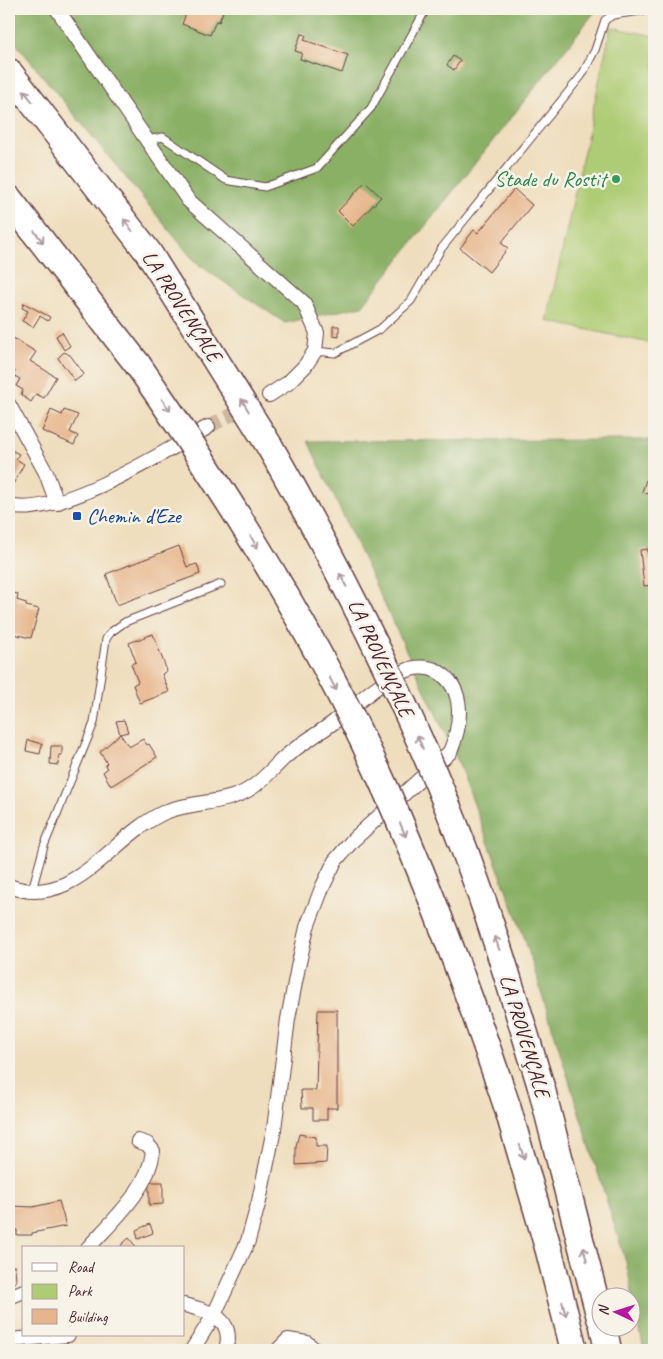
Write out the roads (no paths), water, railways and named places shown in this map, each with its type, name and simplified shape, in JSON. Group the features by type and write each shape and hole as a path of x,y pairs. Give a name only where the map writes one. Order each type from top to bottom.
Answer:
{"highway":[{"name":"LA PROVENÇALE","path":"9,72 148,252 270,446 323,540 370,632 442,794 480,893 542,1090 592,1286"},
{"name":"LA PROVENÇALE","path":"9,199 138,365 200,454 249,533 296,615 349,714 385,789 427,886 462,976 507,1106 544,1232 574,1350"},
{"path":"605,1336 608,1350"}],"street":[{"path":"57,9 188,200 304,302 317,333 315,351 305,366 288,383 269,395"},
{"path":"9,405 46,473 57,503"},
{"path":"9,506 35,506 57,503 80,495 168,451 208,427"},
{"path":"9,886 48,891 60,887 83,874 133,833 164,813 180,807 234,796 249,790 300,745 377,688 409,669 434,670 446,676 454,688 459,701 459,714 456,739 450,752 353,840 336,860 316,903 307,927 288,1019 274,1129 259,1202 248,1241 214,1315 192,1350"},
{"path":"90,1246 125,1208 152,1166 154,1151 147,1144 138,1141"},
{"path":"9,1297 22,1292"},
{"path":"185,1305 214,1315 223,1321 228,1330 226,1350"},
{"path":"9,1340 56,1336"},
{"path":"278,1350 288,1340 308,1343 315,1350"}],"lane":[{"path":"147,140 163,138 226,180 265,187 317,168 371,108 426,9"},
{"path":"315,351 335,353 380,329 411,301 441,249 582,75 595,50 605,20 613,15 654,9"},
{"path":"32,890 44,846 94,723 106,639 111,632 125,622 222,584"}],"tunnel":[{"path":"208,427 269,395"}],"place":[{"name":"Stade du Rostit","path":"616,179"},
{"name":"Chemin d'Eze","path":"77,516"}]}
